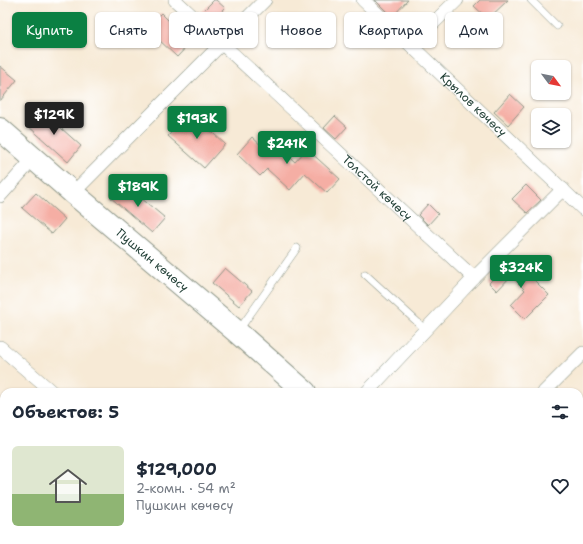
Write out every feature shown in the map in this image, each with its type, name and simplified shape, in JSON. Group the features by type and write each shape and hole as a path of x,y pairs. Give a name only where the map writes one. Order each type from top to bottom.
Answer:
{"highway":[{"name":"Пушкин көчөсү","path":"0,129 300,388"}],"street":[{"name":"Толстой көчөсү","path":"175,0 188,12"},
{"path":"253,12 265,0"},
{"name":"Крылов көчөсү","path":"363,0 376,12"},
{"path":"437,20 457,0"},
{"path":"73,193 217,48"},
{"name":"Толстой көчөсү","path":"225,48 474,278"},
{"name":"Крылов көчөсү","path":"414,48 583,209"},
{"path":"0,196 34,158"},
{"path":"371,388 474,278 563,189"},
{"path":"0,347 47,388"},
{"path":"548,388 583,353"}],"lane":[{"path":"531,0 557,26"},
{"path":"237,332 297,248"},
{"path":"365,274 426,330"}],"building":[{"path":"214,0 225,8 221,12 202,12"},
{"path":"375,0 408,0 397,12 387,12"},
{"path":"480,0 508,0 495,12 480,12 474,6"},
{"path":"161,13 169,21 169,48 185,48 177,57 161,42"},
{"path":"0,66 17,80 0,101"},
{"path":"510,94 524,107 508,125 494,112"},
{"path":"41,110 81,146 68,162 27,125"},
{"path":"190,112 225,144 204,168 168,136"},
{"path":"335,116 347,127 336,139 324,128"},
{"path":"252,137 265,149 272,141 295,162 307,149 340,179 327,193 305,173 290,190 267,169 260,176 237,154"},
{"path":"123,183 165,218 152,233 110,197"},
{"path":"526,185 541,200 527,213 512,199"},
{"path":"36,193 65,219 52,234 22,208"},
{"path":"428,204 438,214 428,225 418,215"},
{"path":"513,259 549,295 525,319 511,305 525,290 511,276 497,291 489,283"},
{"path":"225,268 252,291 239,306 212,283"}]}
